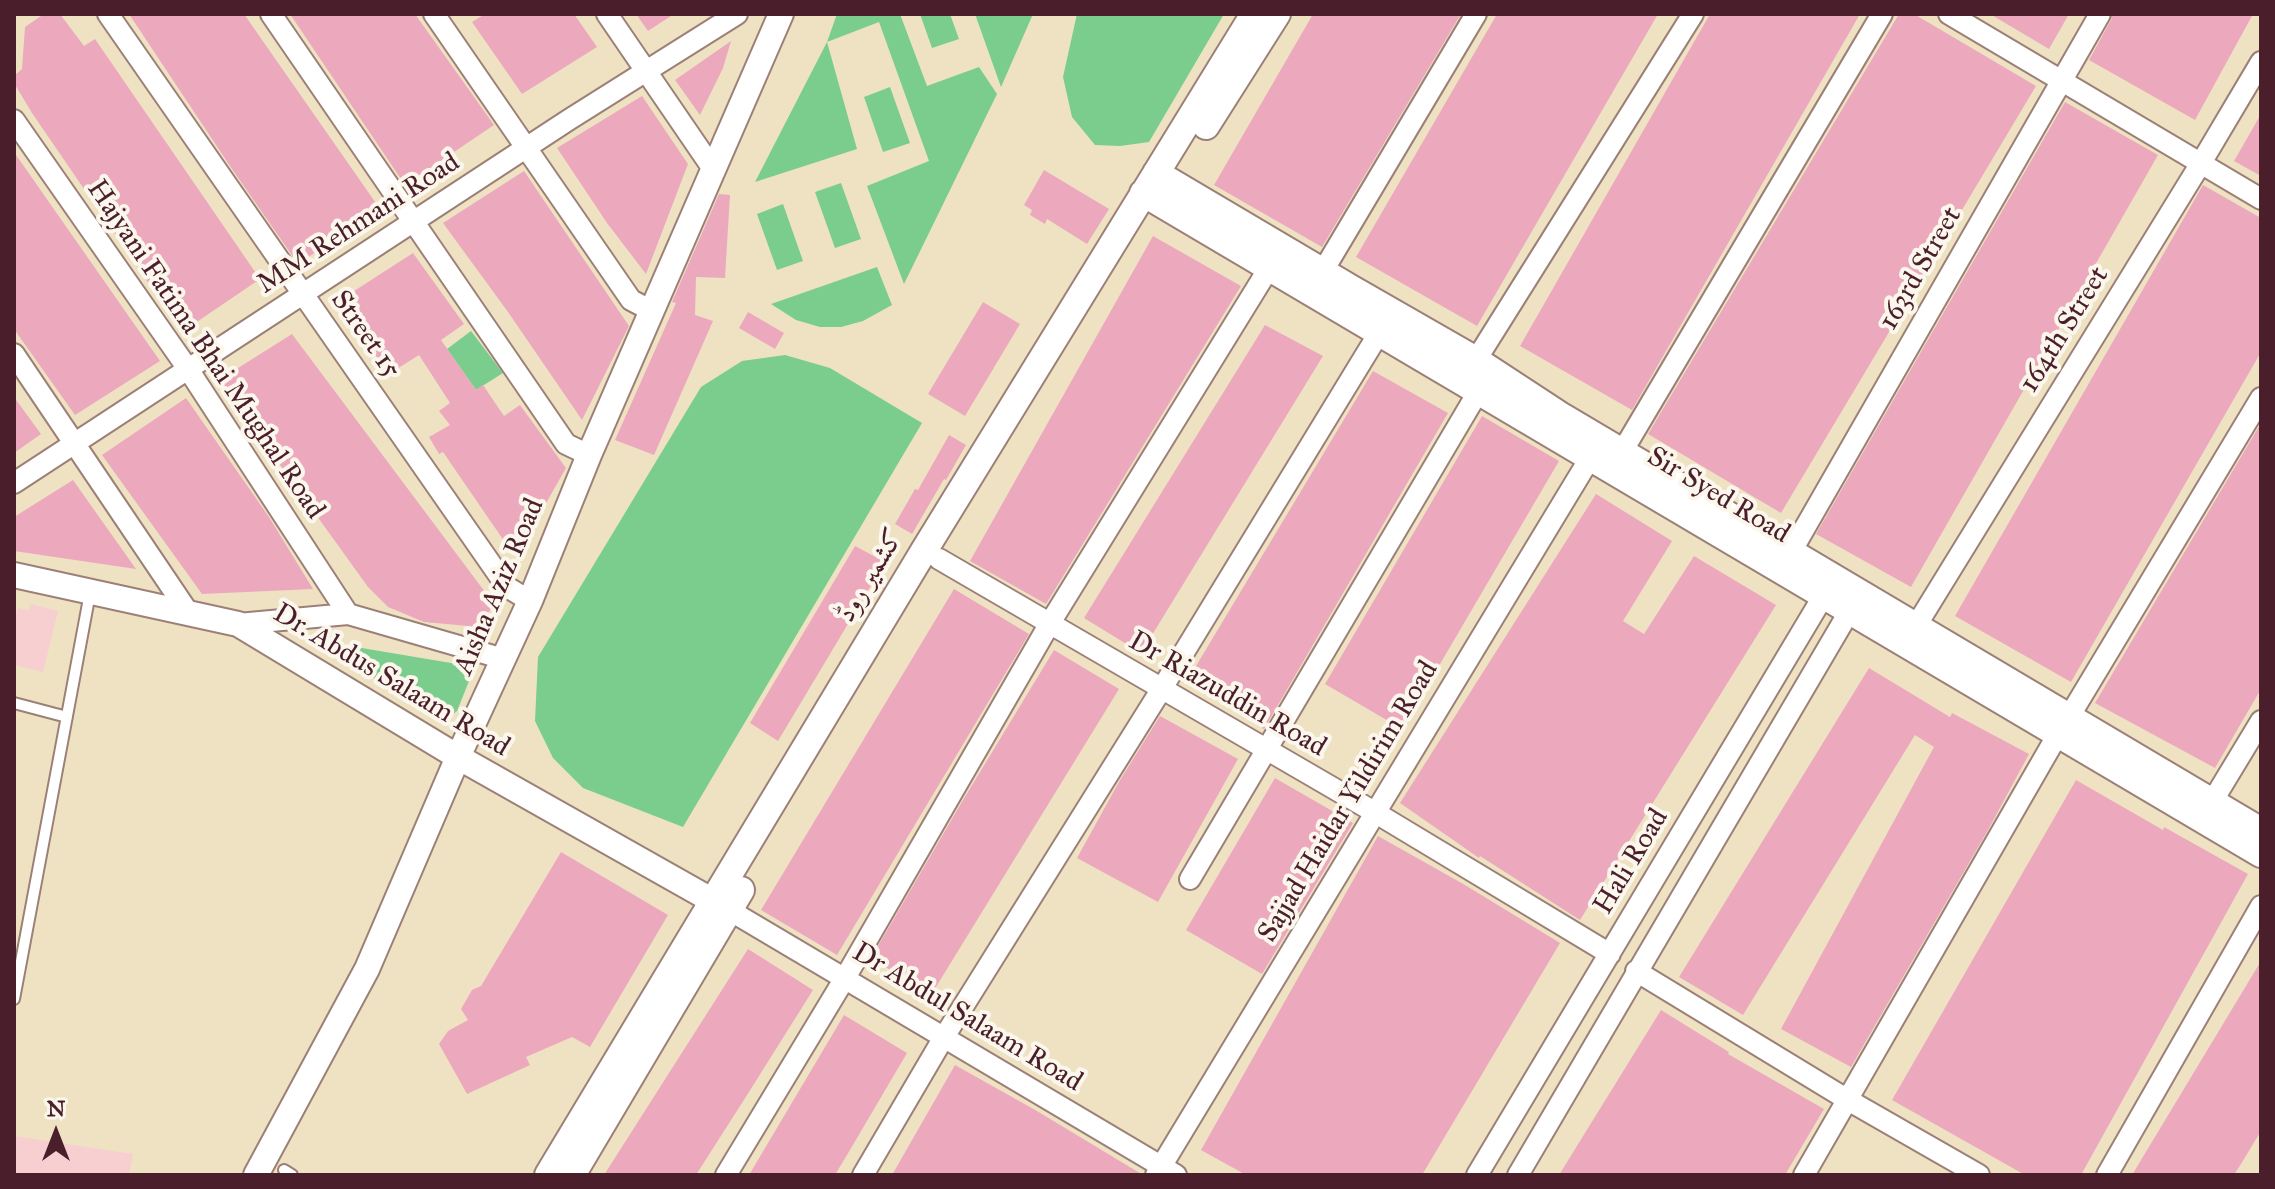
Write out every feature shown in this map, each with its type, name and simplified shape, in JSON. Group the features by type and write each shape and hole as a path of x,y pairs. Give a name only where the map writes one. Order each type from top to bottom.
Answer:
{"main road":[{"name":"کشمیر روڈ","path":"548,1175 939,559 1157,188 1254,14"},
{"name":"کشمیر روڈ","path":"572,1175 925,549 1157,188 1277,14"},
{"name":"Sir Syed Road","path":"1157,188 1269,268 1346,299 1476,360 1557,426 1590,458 1855,602 2108,752 2261,854"},
{"name":"Sir Syed Road","path":"1157,188 1323,271 1379,333 1478,392 1622,452 1791,552 1829,587"},
{"name":"Sir Syed Road","path":"1855,602 1916,626 2063,726"},
{"name":"Sir Syed Road","path":"2108,752 2212,802 2261,831"}],"street":[{"name":"Street 15","path":"108,14 507,587 530,601"},
{"path":"271,14 566,444 589,455"},
{"path":"434,14 631,300 652,311"},
{"path":"607,14 713,169"},
{"name":"MM Rehmani Road","path":"14,483 737,14"},
{"name":"Aisha Aziz Road","path":"256,1175 367,969 458,757 530,601 589,455 781,14"},
{"path":"1323,271 1476,14"},
{"path":"1476,360 1693,14"},
{"path":"1622,452 1882,14"},
{"path":"1949,14 2261,199"},
{"name":"163rd Street","path":"1791,552 2100,14"},
{"name":"164th Street","path":"1916,626 2261,62"},
{"name":"Hajyani Fatima Bhai Mughal Road","path":"14,120 188,369 348,614"},
{"path":"726,1175 845,978 1050,623 1269,268"},
{"path":"863,1175 944,1037 1379,333"},
{"path":"14,354 188,612"},
{"path":"1190,879 1478,392"},
{"path":"1804,1175 2063,726 2261,398"},
{"name":"Sajjad Haidar Yildirim Road","path":"1164,1172 1590,458"},
{"name":"Dr Riazuddin Road","path":"939,559 1640,966"},
{"name":"Dr. Abdus Salaam Road","path":"14,575 238,624 458,757 721,906"},
{"name":"Hali Road","path":"1477,1175 1829,587"},
{"path":"1518,1175 1855,602"},
{"path":"238,624 348,614 504,659"},
{"path":"2212,802 2261,721"},
{"name":"Dr Abdul Salaam Road","path":"721,906 944,1037 1164,1172"},
{"path":"2107,1175 2261,906"},
{"path":"1640,966 1848,1100 1979,1175"},
{"path":"1599,972 1626,990"}],"lane":[{"path":"14,999 90,591"},
{"path":"14,703 67,717"}],"shaded area":[{"path":"31,604 58,611 43,672 14,665 14,625 18,608 29,610"},
{"path":"14,1136 133,1154 129,1175 14,1175"}],"green space":[{"path":"837,14 900,14 927,86 979,67 997,94 904,284 867,186 929,161 879,22 827,42"},
{"path":"920,14 950,14 959,39 932,48"},
{"path":"975,14 1033,14 1001,87"},
{"path":"1077,14 1224,14 1149,142 1120,146 1095,145 1072,117 1063,77"},
{"path":"827,42 857,149 755,182"},
{"path":"890,87 910,143 883,152 864,97"},
{"path":"841,183 861,239 835,248 815,192"},
{"path":"783,204 803,261 777,270 757,214"},
{"path":"877,267 892,305 863,321 841,327 820,327 796,320 771,304"},
{"path":"471,331 503,373 476,390 447,349"},
{"path":"785,355 830,368 922,423 683,827 583,788 553,758 535,721 538,657 701,387 742,361"},
{"path":"338,644 457,664 467,669 471,676 457,711 448,718 436,716 334,654"}],"building":[{"path":"44,14 60,14 84,46 95,39 260,279 182,332 14,83 14,76 22,69 25,27"},
{"path":"129,14 244,14 380,209 298,264"},
{"path":"290,14 415,14 494,125 405,185"},
{"path":"485,14 574,14 597,47 522,94 472,22"},
{"path":"636,14 674,14 648,31"},
{"path":"1313,14 1461,14 1322,247 1214,185"},
{"path":"1497,14 1658,14 1477,326 1356,257"},
{"path":"1710,14 1860,14 1632,410 1520,346"},
{"path":"1899,14 1914,14 2036,86 1781,513 1648,434"},
{"path":"1990,14 2069,14 2049,49"},
{"path":"2113,14 2253,14 2195,120 2089,60"},
{"path":"731,41 723,68 700,115 675,80"},
{"path":"642,96 688,164 646,274 607,223 557,148"},
{"path":"2065,102 2158,155 1911,587 1816,534"},
{"path":"2261,114 2261,176 2234,161"},
{"path":"14,152 160,361 75,415 14,329"},
{"path":"1044,170 1109,209 1087,244 1047,219 1045,224 1030,215 1032,210 1024,205"},
{"path":"524,171 629,326 582,420 443,223"},
{"path":"2203,185 2261,218 2261,352 2071,682 1955,616"},
{"path":"719,194 730,195 725,278 696,277 695,315 713,321 654,455 615,440 676,303 672,302"},
{"path":"1153,236 1241,286 1046,604 970,561"},
{"path":"413,253 464,324 441,340 476,390 483,385 504,416 520,405 566,468 513,554 443,452 439,454 429,437 450,425 439,411 450,403 419,355 389,374 337,302"},
{"path":"983,302 1020,324 965,416 928,394"},
{"path":"748,312 784,333 775,349 739,328"},
{"path":"1265,325 1323,356 1141,653 1084,618"},
{"path":"292,334 494,604 479,627 424,622 388,607 368,587 219,380"},
{"path":"1373,371 1448,413 1264,729 1187,681"},
{"path":"14,397 41,434 14,453"},
{"path":"186,398 269,517 313,589 202,594 102,455"},
{"path":"1482,416 1559,461 1402,729 1325,684"},
{"path":"2261,423 2261,689 2215,768 2095,703"},
{"path":"949,435 966,445 912,534 895,524"},
{"path":"73,480 136,569 14,551 14,517"},
{"path":"1596,494 1672,541 1623,621 1644,634 1694,556 1776,605 1580,920 1479,858 1400,803"},
{"path":"855,546 885,562 778,741 750,723"},
{"path":"954,589 1029,634 837,955 761,910"},
{"path":"1054,650 1119,689 931,995 871,958"},
{"path":"1869,668 1950,717 1952,713 2029,754 1851,1067 1781,1029 1934,747 1915,735 1743,1015 1679,977"},
{"path":"1160,716 1238,759 1158,902 1077,858"},
{"path":"1275,778 1353,823 1262,974 1186,930"},
{"path":"2076,780 2248,874 2081,1175 2025,1175 1892,1100"},
{"path":"1378,836 1560,943 1422,1175 1246,1175 1201,1150"},
{"path":"561,852 668,915 590,1047 572,1037 526,1057 530,1065 467,1094 439,1044 448,1031 468,1020 461,1009 472,990 481,986"},
{"path":"748,949 813,990 749,1092 696,1175 604,1175"},
{"path":"2261,961 2261,1131 2234,1175 2132,1175"},
{"path":"1661,1010 1728,1054 1824,1109 1785,1175 1559,1175"},
{"path":"844,1015 907,1053 847,1155 835,1175 749,1175"},
{"path":"955,1065 1037,1111 1143,1175 892,1175"}]}
